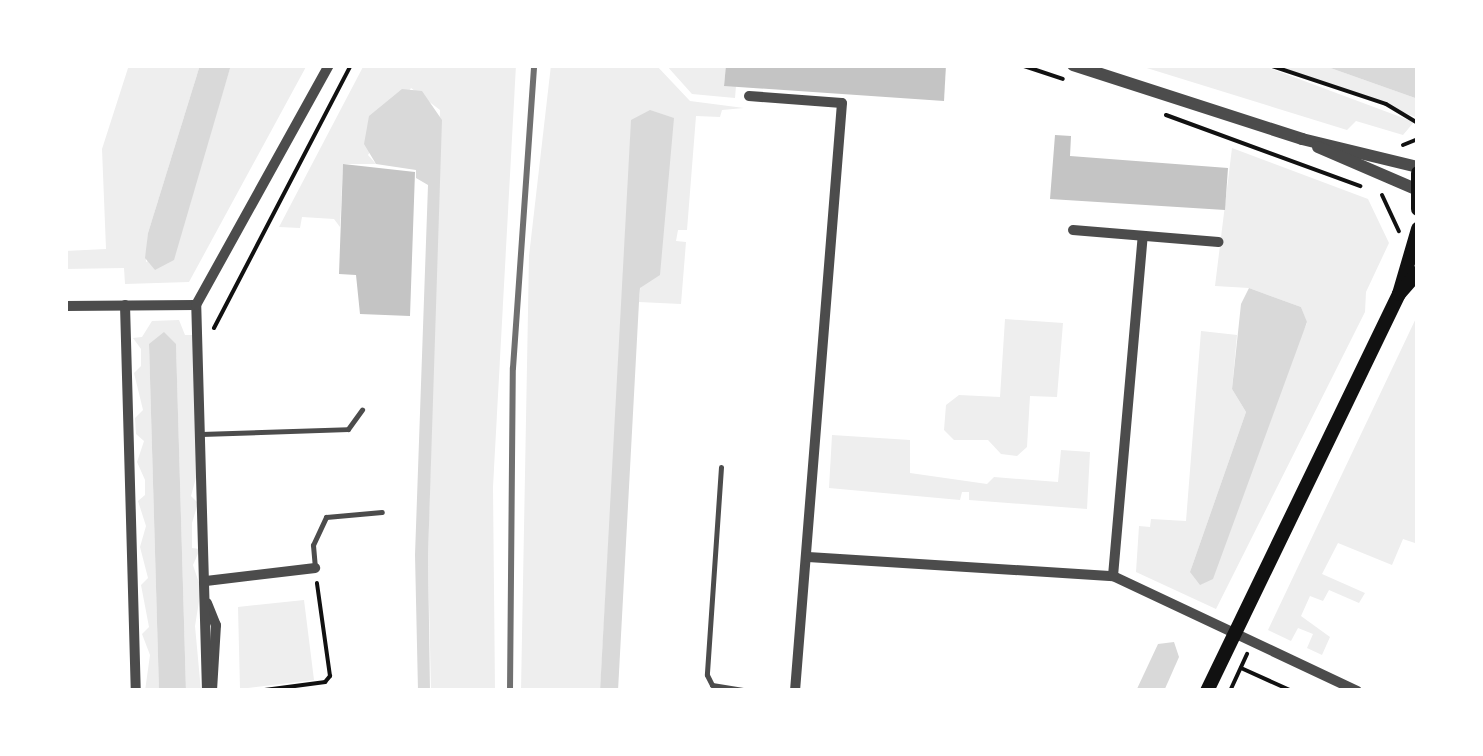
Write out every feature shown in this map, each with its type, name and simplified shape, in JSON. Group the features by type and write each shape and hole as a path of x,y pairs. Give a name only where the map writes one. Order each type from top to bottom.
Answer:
{"main road":[{"path":"1416,176 1418,209"},
{"path":"1208,691 1399,294 1415,236"},
{"path":"1399,294 1418,272"}],"street":[{"path":"210,691 216,625 207,602 196,305 330,65"},
{"path":"1073,65 1416,176"},
{"path":"749,96 842,103 795,691"},
{"path":"1302,139 1416,176"},
{"path":"1073,230 1219,242"},
{"path":"1114,576 1142,236"},
{"path":"125,304 136,691"},
{"path":"65,306 196,305"},
{"path":"808,556 1114,576 1357,691"},
{"path":"206,581 315,568"}],"lane":[{"path":"202,434 348,429 362,410"},
{"path":"721,466 707,675 712,685 748,691"},
{"path":"315,568 313,545 326,517 382,512"}],"path":[{"path":"220,313 351,65"},
{"path":"1021,65 1068,81"},
{"path":"1270,65 1386,104 1418,122"},
{"path":"1152,110 1382,194 1400,235 1415,236"},
{"path":"1398,147 1418,139"},
{"path":"257,691 325,682 330,676 315,568"},
{"path":"1241,668 1292,691"}],"shaded area":[{"path":"129,65 200,65 148,233 146,262 175,246 231,65 307,65 189,282 125,284 124,268 65,269 65,251 106,249 102,149"},
{"path":"200,65 231,65 174,260 155,270 145,258 148,233"},
{"path":"364,65 516,65 493,487 495,691 431,691 428,556 440,110 411,88 368,155 376,164 343,164 340,227 334,219 302,217 300,228 279,227"},
{"path":"551,65 656,65 690,101 744,108 722,110 720,117 696,116 687,230 678,230 676,241 686,242 681,304 639,302 656,114 609,537 600,691 521,691 529,256"},
{"path":"666,65 726,65 724,85 736,86 735,98 692,94"},
{"path":"1137,65 1261,65 1414,122 1403,135 1356,121 1347,130"},
{"path":"1276,65 1322,65 1418,99 1418,118"},
{"path":"1322,65 1418,65 1418,99"},
{"path":"402,89 422,91 442,120 428,556 430,691 418,691 415,555 428,185 416,178 416,170 376,164 364,144 369,116"},
{"path":"650,110 674,118 660,275 640,288 618,691 600,691 631,120"},
{"path":"1232,148 1368,199 1389,243 1366,292 1365,312 1216,609 1136,572 1139,526 1150,527 1151,519 1186,521 1201,331 1237,335 1232,389 1246,412 1190,572 1307,323 1301,307 1249,288 1215,286"},
{"path":"1249,288 1301,307 1307,322 1213,579 1200,585 1190,572 1246,412 1232,389 1241,304"},
{"path":"1418,314 1418,544 1403,539 1392,565 1338,543 1322,574 1365,593 1359,603 1329,590 1323,601 1310,596 1301,616 1330,637 1322,655 1307,648 1313,634 1298,628 1291,641 1268,630"},
{"path":"1005,319 1063,323 1057,397 1030,396 1027,447 1017,456 1001,454 988,440 954,440 944,430 946,405 959,395 1000,397"},
{"path":"179,320 185,335 193,335 197,474 191,496 198,503 192,523 192,548 200,549 193,565 201,589 195,626 201,691 186,691 176,345 149,344 159,691 145,691 150,655 142,634 149,627 141,585 148,578 140,547 146,526 138,501 145,495 145,480 137,462 144,441 136,434 135,418 143,410 134,373 141,366 141,349 133,338 142,337 152,321"},
{"path":"164,332 176,344 186,691 159,691 149,344"},
{"path":"832,435 910,440 910,473 987,484 994,477 1058,482 1061,450 1090,452 1087,509 969,500 969,492 962,492 960,500 829,488"},
{"path":"304,600 314,680 240,689 238,607"},
{"path":"1174,642 1179,657 1164,691 1136,691 1158,644"}],"building":[{"path":"726,65 946,65 944,101 724,86"},
{"path":"1055,135 1071,136 1070,156 1228,168 1225,210 1050,199"},
{"path":"343,164 415,172 410,316 360,314 356,275 339,274"}],"railway":[{"path":"510,691 513,368 534,65"}]}
